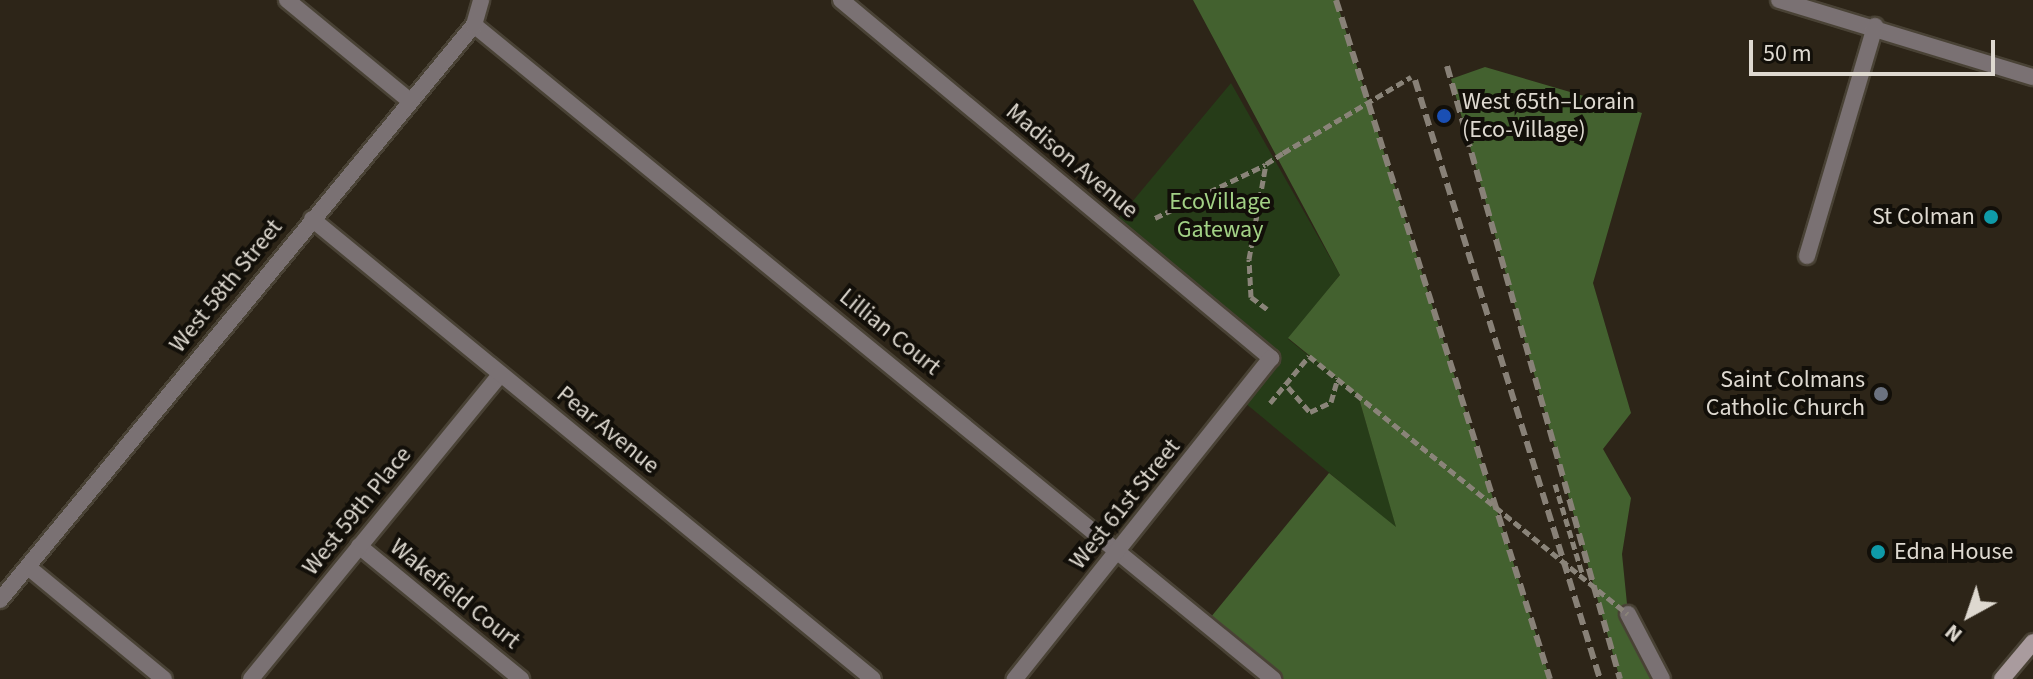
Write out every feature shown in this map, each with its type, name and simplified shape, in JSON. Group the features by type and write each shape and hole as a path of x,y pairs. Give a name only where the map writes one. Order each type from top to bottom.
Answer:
{"street":[{"path":"287,0 410,101"},
{"name":"West 58th Street","path":"0,600 474,25 481,0"},
{"name":"Madison Avenue","path":"841,0 1271,358"},
{"path":"1779,0 1875,26 2033,77"},
{"name":"Lillian Court","path":"474,25 1273,679"},
{"path":"1807,256 1875,26"},
{"name":"Pear Avenue","path":"312,219 873,679"},
{"name":"West 61st Street","path":"1015,679 1271,358"},
{"name":"West 59th Place","path":"251,679 501,374"},
{"name":"Wakefield Court","path":"359,546 521,679"},
{"path":"28,567 164,679"},
{"path":"1628,614 1662,679"},
{"path":"2002,679 2031,648"}],"path":[{"path":"1155,218 1266,164 1411,77"},
{"path":"1266,164 1249,259 1251,297 1267,309"},
{"path":"1263,409 1288,387 1309,356 1628,614"},
{"path":"1288,387 1310,412 1331,402 1338,378"},
{"path":"1555,484 1583,576"}],"green space":[{"path":"1193,0 1336,0 1550,679 1273,679 1206,623 1329,473 1396,527 1358,395 1288,338 1340,275"},
{"path":"1485,67 1642,113 1593,283 1631,413 1603,449 1631,498 1622,554 1628,614 1662,679 1620,679 1451,79"},
{"name":"EcoVillage Gateway","path":"1231,83 1340,275 1288,339 1358,395 1397,529 1239,398 1271,359 1112,226"}],"railway":[{"path":"1336,0 1550,679"},
{"path":"1447,66 1620,679"},
{"path":"1415,80 1600,679"}],"place":[{"name":"West 65th–Lorain (Eco-Village)","path":"1444,116"},
{"name":"St Colman","path":"1991,217"},
{"name":"Saint Colmans Catholic Church","path":"1881,394"},
{"name":"Edna House","path":"1878,552"}]}
